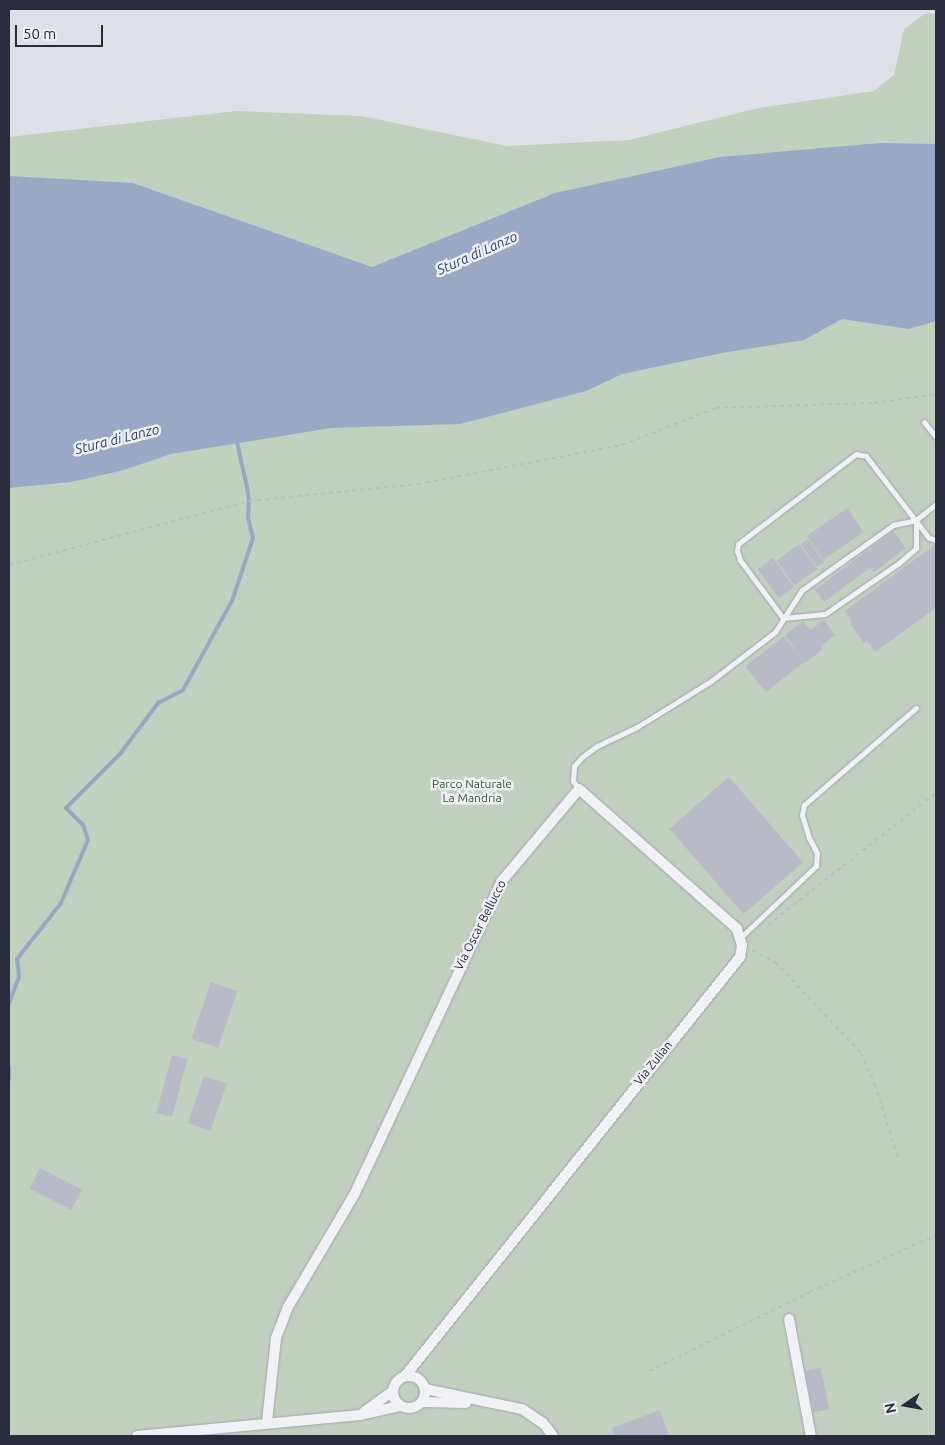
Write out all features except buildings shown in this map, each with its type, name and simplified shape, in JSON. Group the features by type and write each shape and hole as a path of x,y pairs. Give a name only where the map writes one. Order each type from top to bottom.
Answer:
{"street":[{"path":"579,789 737,929 741,942"},
{"name":"Via Oscar Bellucco","path":"267,1422 276,1338 288,1306 354,1195 500,882 579,789"},
{"name":"Via Zulian","path":"405,1376 740,958 741,942"},
{"path":"789,1319 811,1436"},
{"path":"418,1358 423,1384 422,1402"},
{"path":"487,1403 422,1402 416,1407 408,1409 400,1406 394,1400 392,1392 394,1384 405,1376 414,1376 423,1384 487,1403 522,1409 543,1423 553,1436"},
{"path":"360,1415 392,1392"},
{"path":"137,1436 267,1422 360,1415 400,1406"}],"lane":[{"path":"924,422 936,437"},
{"path":"783,618 740,560 737,551 738,544 856,454 866,456 929,538 936,540"},
{"path":"579,789 573,781 574,766 582,757 597,746 637,727 711,681 775,632 802,590 893,525 916,520 936,504"},
{"path":"783,618 825,614 899,562 916,548 916,520"},
{"path":"741,942 816,866 817,853 809,838 802,815 804,805 916,708"}],"path":[{"path":"9,565 249,501 418,484 622,445 716,408 874,403 936,394"},
{"path":"765,927 936,793"},
{"path":"741,942 774,962 861,1053 874,1084 898,1158"},
{"path":"649,1371 810,1292 936,1235"}],"green space":[{"name":"Parco Naturale La Mandria","path":"926,13 936,14 936,1436 9,1436 9,137 236,111 361,116 507,146 629,140 758,108 874,91 894,75 904,29"}],"water":[{"name":"Stura di Lanzo","path":"880,143 936,144 936,321 909,329 842,319 804,340 722,353 622,374 586,391 460,424 331,428 171,454 124,470 71,482 9,488 9,176 133,183 372,267 555,193 720,157"}],"waterway":[{"path":"9,1003 19,977 17,959 61,903 88,840 83,825 66,808 120,754 158,703 183,690 232,601 253,538 248,518 249,501 247,487 236,438"},
{"path":"9,1067 9,1079"}]}
